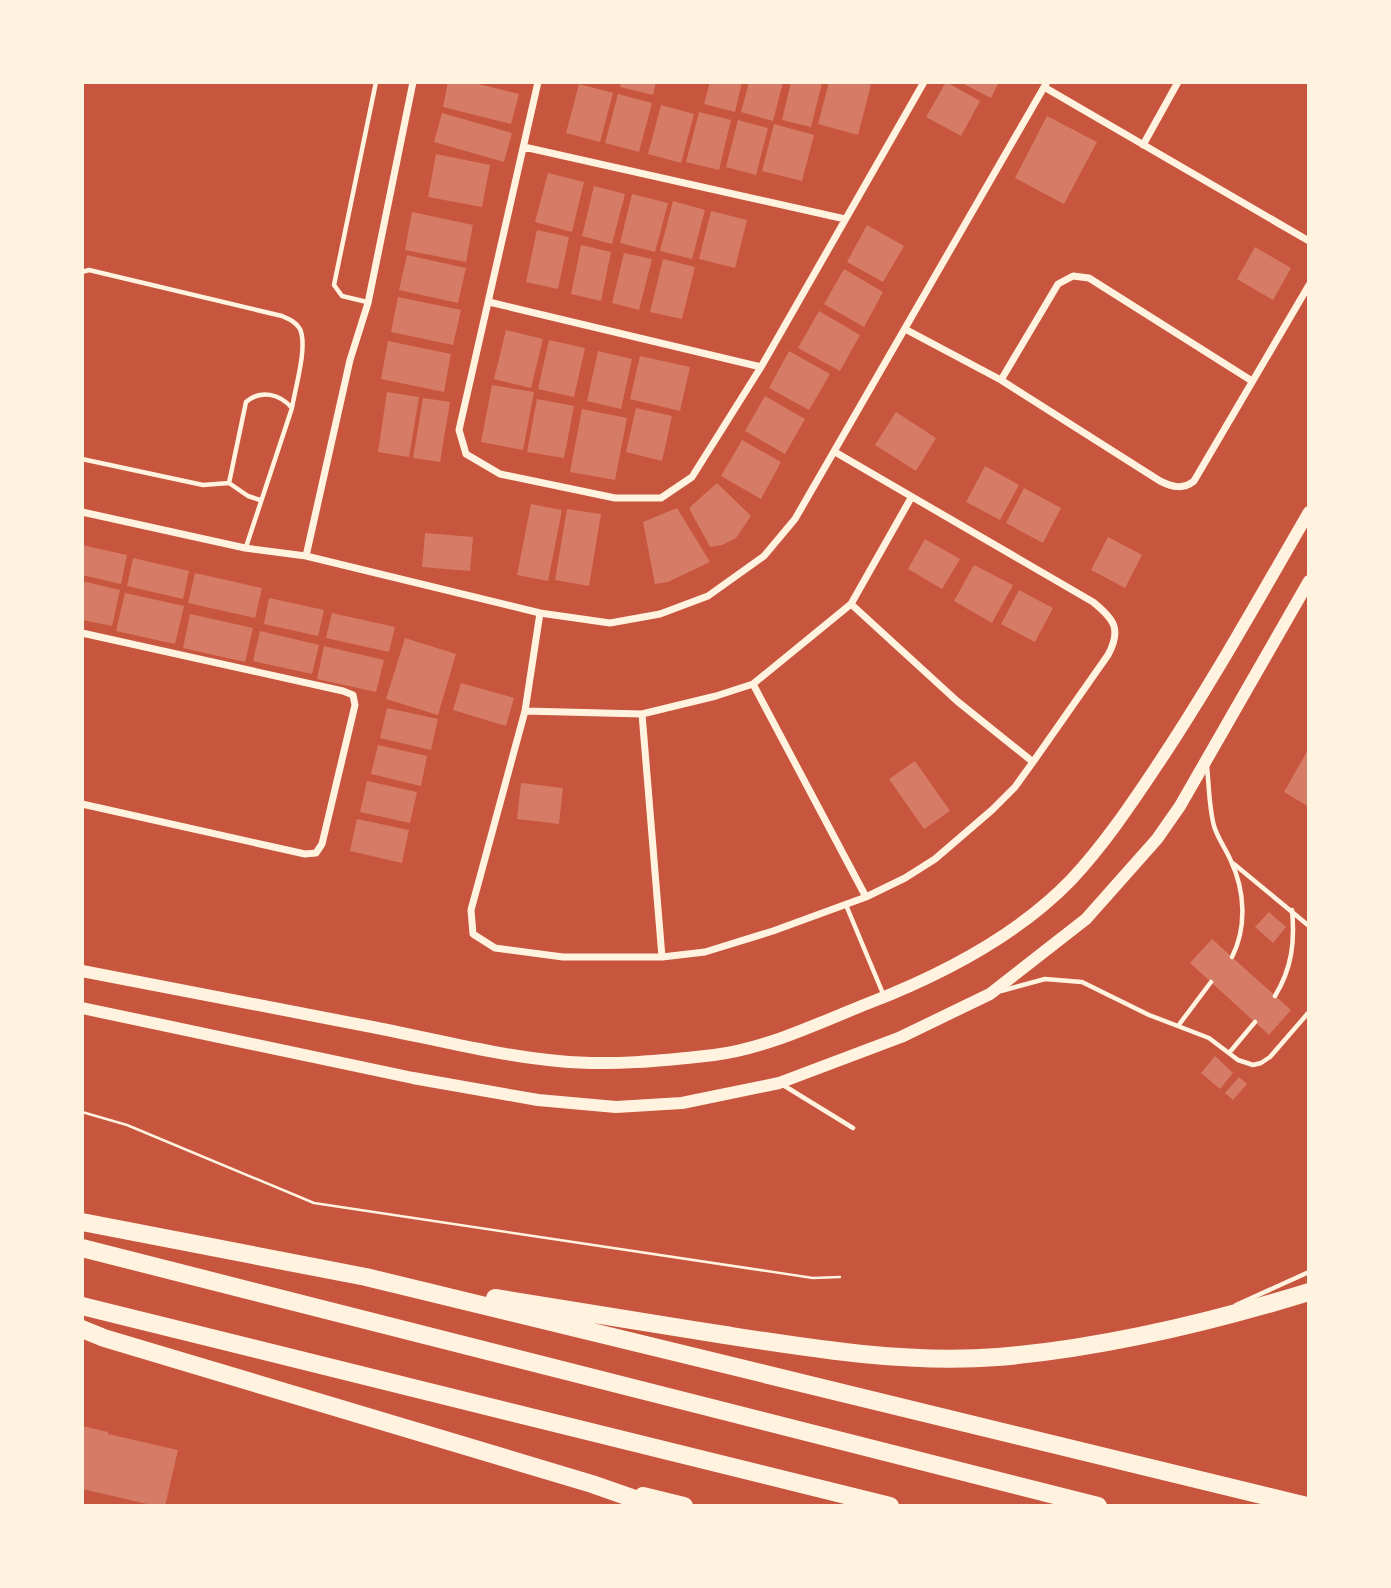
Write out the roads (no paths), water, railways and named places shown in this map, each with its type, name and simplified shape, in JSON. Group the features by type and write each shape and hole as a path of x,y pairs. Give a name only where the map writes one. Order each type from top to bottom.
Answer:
{"highway":[{"path":"82,1222 366,1278 820,1350 897,1357 997,1357 1089,1345 1186,1327 1309,1292"},
{"path":"82,1248 1098,1506"},
{"path":"366,1278 1307,1506"},
{"path":"82,1306 890,1506"},
{"path":"82,1329 104,1338 592,1484 655,1506"},
{"path":"592,1484 684,1506"}],"street":[{"path":"306,556 351,360 368,303 413,82"},
{"path":"538,82 459,430 466,454 500,474 615,498 661,498 692,477 761,367 924,82"},
{"path":"1143,145 1178,82"},
{"path":"82,512 246,548 306,556 540,613 610,623 660,614 708,596 764,556 795,519 1045,85 1309,242"},
{"path":"524,147 845,219"},
{"path":"1000,380 1058,284 1073,276 1089,278 1252,381"},
{"path":"905,329 1000,380 1160,481 1176,487 1189,485 1194,481 1307,294 1309,285"},
{"path":"489,302 761,367"},
{"path":"540,613 525,711 471,910 473,934 495,948 563,957 662,957 705,952 846,905 905,878 935,859 992,810 1014,787 1113,646 1115,635 1112,619 1093,602 835,452"},
{"path":"525,711 642,714 753,684 851,604 911,498"},
{"path":"82,971 416,1035 501,1054 561,1061 631,1062 716,1055 789,1035 884,997 947,968 998,939 1055,896 1084,866 1127,810 1183,727 1309,512"},
{"path":"82,1008 413,1077 538,1100 616,1107 669,1104 779,1083 901,1037 990,994 1086,919 1157,839 1207,762 1309,582"},
{"path":"851,604 957,701 1033,762"},
{"path":"82,633 343,691 353,695 355,705 322,844 316,853 305,853 82,804"},
{"path":"753,684 866,897"},
{"path":"642,714 662,957"}],"lane":[{"path":"368,303 342,296 334,285 376,82"},
{"path":"82,272 89,270 282,316 299,327 303,341 292,408 246,548"},
{"path":"229,483 246,402 253,396 265,394 282,398 292,408"},
{"path":"82,459 203,485 229,483 248,496 260,500"},
{"path":"1207,762 1215,828 1232,862 1240,890 1243,914 1240,937 1232,957"},
{"path":"1232,862 1309,926"},
{"path":"846,905 884,997"},
{"path":"1275,996 1291,960 1294,934 1292,910"},
{"path":"990,994 1033,981 1070,980 1096,988 1142,1012 1209,1038 1245,1064 1261,1063 1270,1057 1309,1012"},
{"path":"1178,1026 1211,982"},
{"path":"1230,1053 1255,1022"},
{"path":"779,1083 853,1128"},
{"path":"1186,1327 1309,1272"}]}
